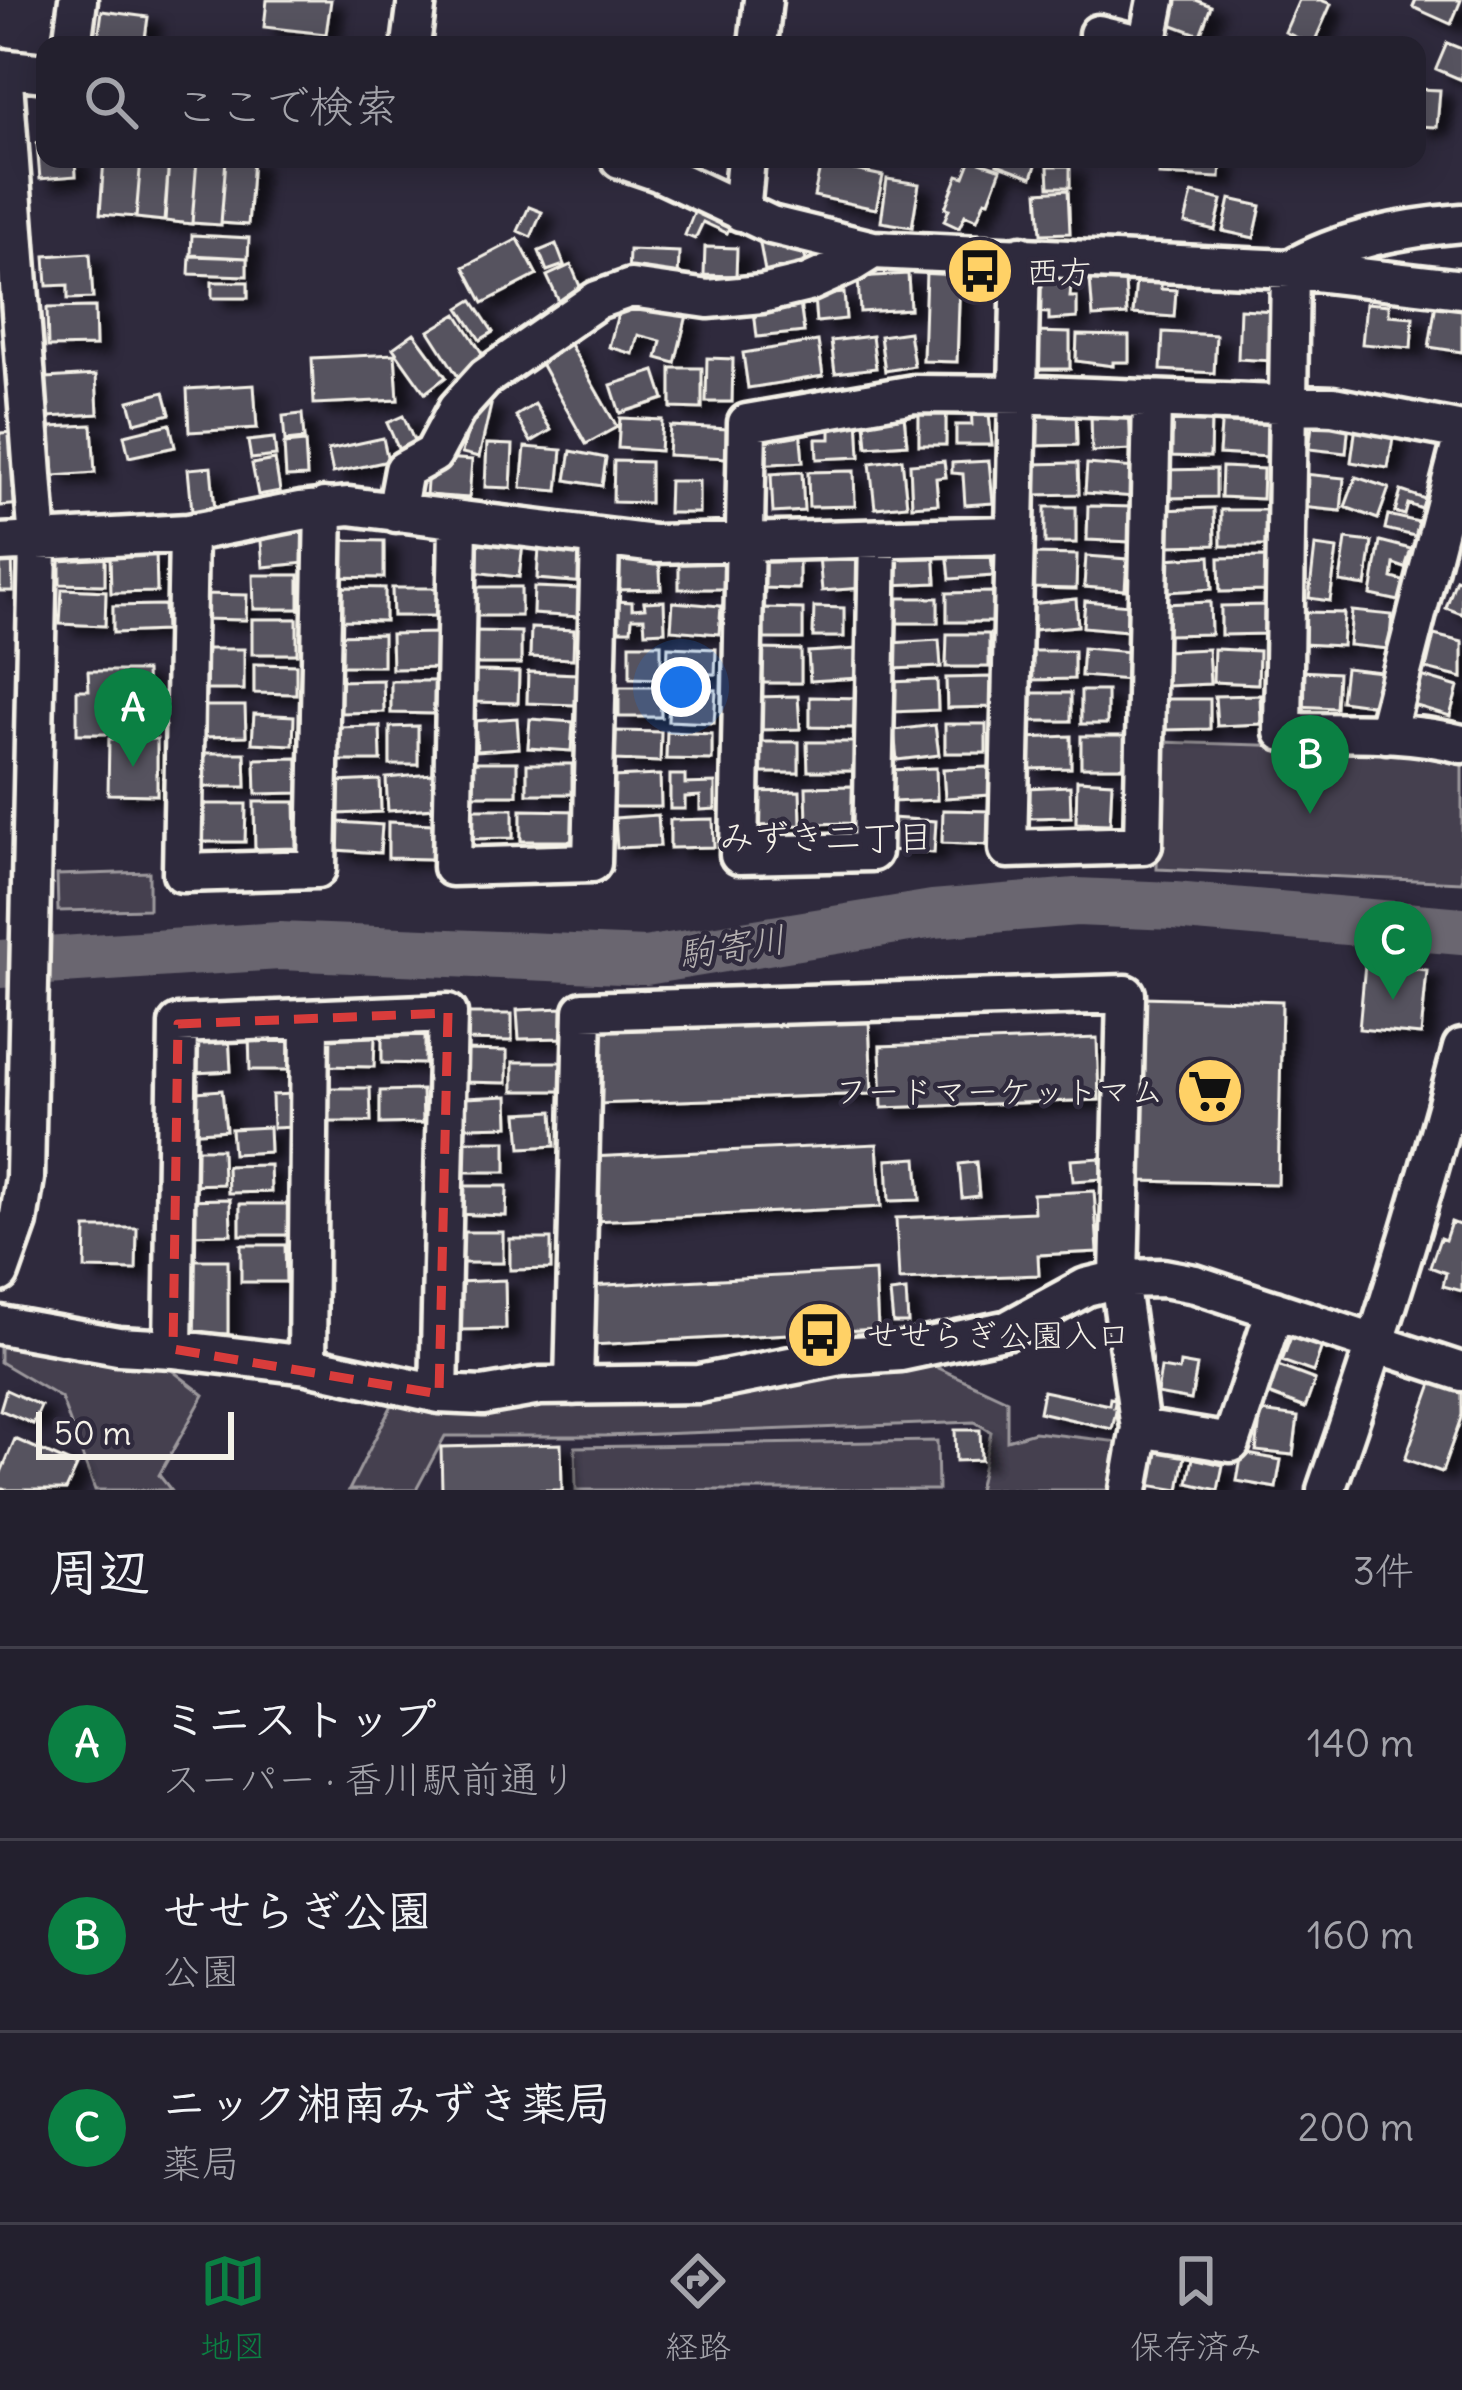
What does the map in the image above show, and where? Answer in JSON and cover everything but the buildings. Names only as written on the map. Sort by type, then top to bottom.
[{"type":"street","points":[[73,36],[78,0]]},
{"type":"street","points":[[412,36],[417,0]]},
{"type":"street","points":[[759,36],[763,0]]},
{"type":"street","points":[[1147,36],[1156,0]]},
{"type":"street","points":[[1098,34],[1107,36]]},
{"type":"street","points":[[0,1273],[18,1222],[25,1178],[38,543],[2,68],[36,72]]},
{"type":"street","points":[[646,168],[771,225],[873,250],[1290,269],[1462,290]]},
{"type":"street","points":[[741,212],[745,168]]},
{"type":"street","points":[[1290,269],[1321,251],[1411,227],[1462,223]]},
{"type":"street","points":[[396,513],[404,470],[433,454],[457,409],[486,377],[597,300],[632,288],[708,299],[762,294],[808,283],[873,250]]},
{"type":"street","points":[[1021,255],[1008,849],[1143,845],[1151,399]]},
{"type":"street","points":[[1290,269],[1283,732],[1386,734],[1462,745]]},
{"type":"street","points":[[878,539],[872,852],[739,855],[748,423],[914,394],[1017,394],[1333,406],[1462,435],[1386,734]]},
{"type":"street","points":[[0,543],[188,533],[350,506],[655,544],[1015,535]]},
{"type":"street","points":[[188,533],[182,873],[317,869],[324,507]]},
{"type":"street","points":[[458,522],[452,867],[592,863],[600,538]]},
{"type":"street","points":[[574,1386],[583,1011],[1126,994],[1119,1279],[1140,1428],[1129,1490]]},
{"type":"street","points":[[173,1349],[178,1024],[448,1013],[439,1394]]},
{"type":"street","points":[[307,1365],[310,1019]]},
{"type":"street","points":[[1325,1490],[1376,1345],[1462,1048]]},
{"type":"street","points":[[0,1325],[118,1346],[307,1365],[439,1394],[483,1396],[540,1385],[699,1384],[841,1356],[901,1352],[1010,1329],[1086,1287],[1119,1279],[1163,1278],[1196,1284],[1462,1372]]},
{"type":"street","points":[[1140,1428],[1232,1443],[1275,1310]]},
{"type":"highlighted area","points":[[448,1013],[439,1394],[173,1349],[178,1024]]},
{"type":"shaded area","points":[[1160,742],[1427,750],[1462,759],[1462,882],[1157,869]]},
{"type":"shaded area","points":[[149,872],[149,909],[58,911],[57,875]]},
{"type":"shaded area","points":[[0,1341],[169,1368],[204,1395],[159,1475],[171,1490],[95,1490],[61,1398],[0,1362]]},
{"type":"shaded area","points":[[917,1358],[1007,1400],[1007,1440],[1034,1432],[1128,1443],[1119,1490],[978,1490],[991,1432],[975,1422],[605,1436],[445,1436],[416,1490],[349,1490],[395,1399]]},
{"type":"shaded area","points":[[937,1441],[938,1490],[576,1490],[575,1447]]},
{"type":"waterway","name":"駒寄川","points":[[0,964],[279,946],[645,961],[933,914],[1076,902],[1462,931]]},
{"type":"place","name":"西方","points":[[980,271]]},
{"type":"place","name":"ミニストップ","points":[[133,767]]},
{"type":"place","name":"せせらぎ公園","points":[[1310,814]]},
{"type":"place","name":"ニック湘南みずき薬局","points":[[1393,1000]]},
{"type":"place","name":"フードマーケットマム","points":[[1210,1091]]},
{"type":"place","name":"せせらぎ公園入口","points":[[820,1335]]},
{"type":"district","name":"みずき二丁目","points":[[826,837]]}]
